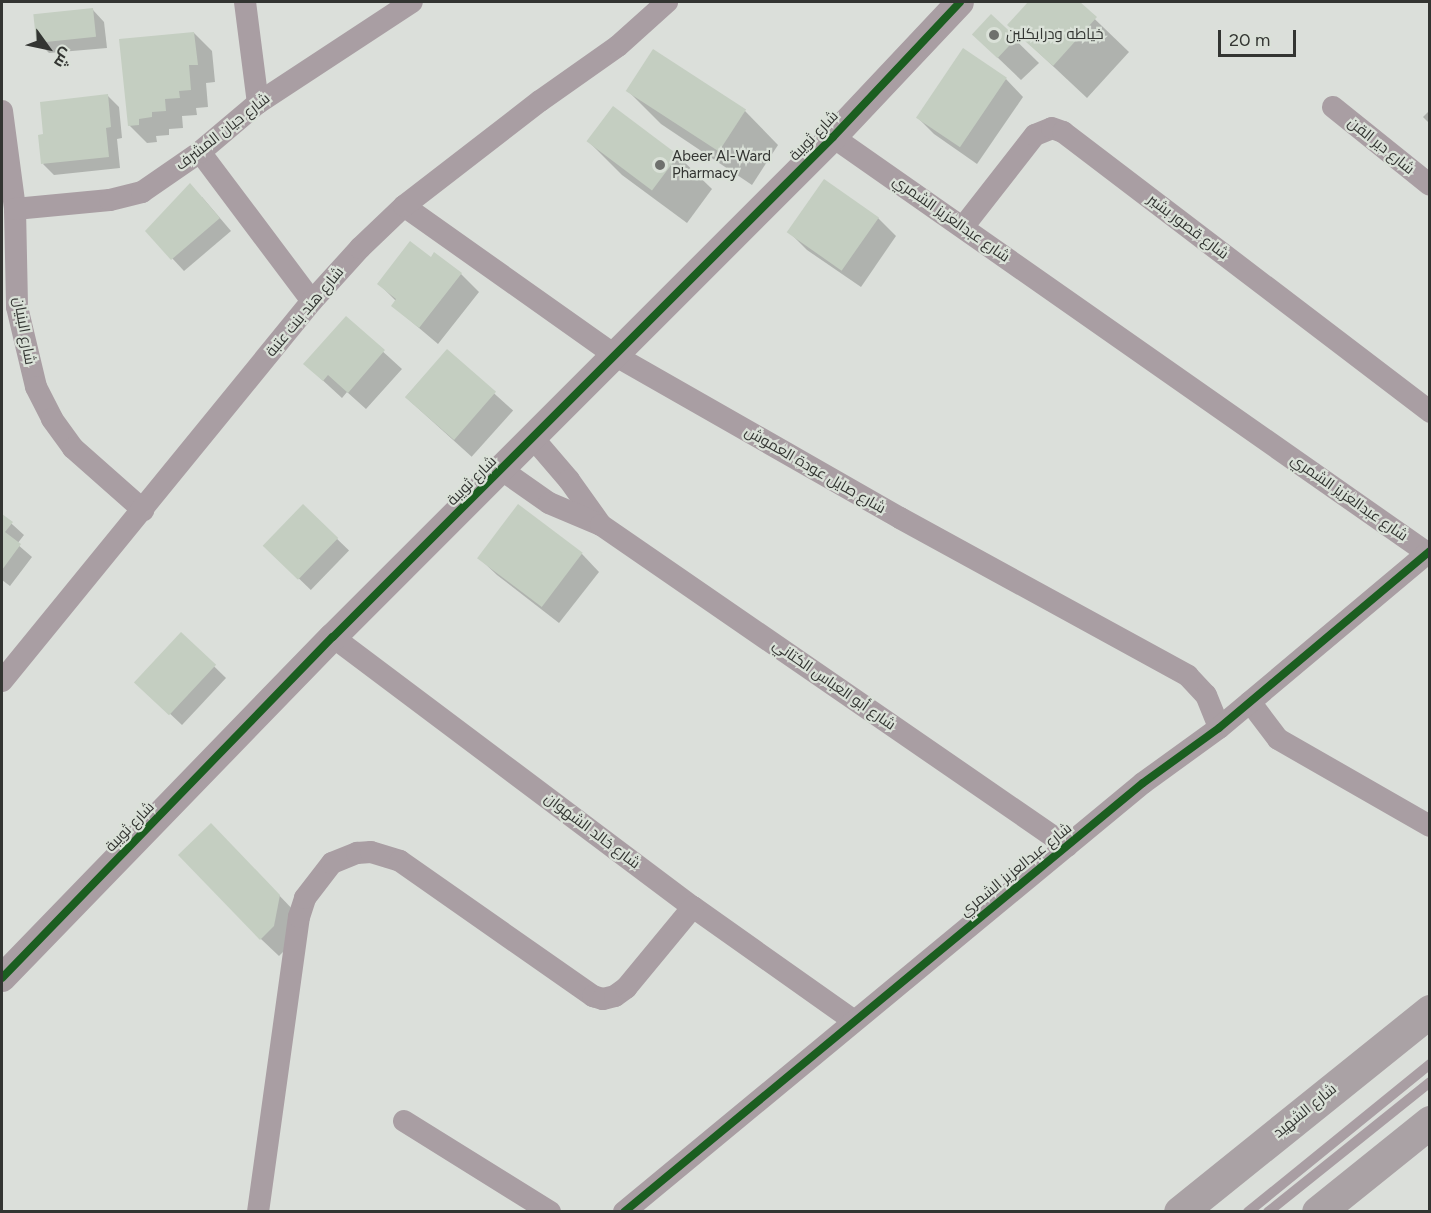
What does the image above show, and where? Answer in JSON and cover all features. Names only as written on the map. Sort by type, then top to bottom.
[{"type":"highway","name":"شارع الشهيد","points":[[1180,1212],[1430,1011]]},
{"type":"highway","points":[[1318,1212],[1430,1122]]},
{"type":"street","points":[[245,2],[258,103]]},
{"type":"street","name":"شارع حيان المشرف","points":[[15,210],[127,197],[157,184],[200,152],[258,103],[412,2]]},
{"type":"street","name":"شارع هند بنت عتبة","points":[[2,681],[312,301],[360,248],[404,206],[540,101],[618,46],[667,2]]},
{"type":"street","name":"شارع ثويبة","points":[[2,978],[333,637],[616,357],[653,316],[833,136],[960,2]]},
{"type":"street","name":"شارع دير القن","points":[[1333,107],[1430,185]]},
{"type":"street","name":"شارع البنيان","points":[[2,111],[15,210],[17,307],[36,387],[52,419],[73,448],[143,510]]},
{"type":"street","name":"شارع قصور بشير","points":[[963,227],[1035,135],[1052,128],[1063,132],[1430,412]]},
{"type":"street","name":"شارع عبدالعزيز الشمري","points":[[624,1212],[1143,783],[1219,728],[1428,552],[833,136]]},
{"type":"street","points":[[200,152],[312,301]]},
{"type":"street","name":"شارع صايل عودة العموش","points":[[404,206],[616,357],[1188,676],[1206,695],[1219,728]]},
{"type":"street","points":[[2,325],[17,307]]},
{"type":"street","name":"شارع أبو العباس الكتاني","points":[[533,438],[569,480],[602,525]]},
{"type":"street","name":"شارع أبو العباس الكتاني","points":[[502,470],[549,503],[602,525],[1067,846]]},
{"type":"street","name":"شارع خالد الشهوان","points":[[333,637],[693,907],[854,1021]]},
{"type":"street","points":[[1250,702],[1278,739],[1430,826]]},
{"type":"street","points":[[258,1212],[299,917],[305,897],[332,864],[357,853],[371,852],[400,861],[593,996],[603,999],[615,996],[626,988],[693,907]]},
{"type":"street","points":[[404,1121],[550,1212]]},
{"type":"lane","points":[[1248,1212],[1430,1064]]},
{"type":"lane","points":[[1268,1212],[1430,1082]]},
{"type":"building","points":[[1028,2],[1080,2],[1097,17],[1053,66],[1007,25]]},
{"type":"building","points":[[93,8],[96,37],[36,43],[33,14]]},
{"type":"building","name":"خياطه ودرايكلين","points":[[991,14],[1017,38],[998,58],[972,34]]},
{"type":"building","points":[[194,32],[198,65],[189,65],[191,90],[179,91],[180,98],[165,99],[166,111],[152,112],[152,117],[139,119],[139,125],[128,126],[119,39]]},
{"type":"building","points":[[963,48],[1007,78],[960,147],[916,118]]},
{"type":"building","points":[[653,49],[746,109],[719,151],[626,91]]},
{"type":"building","points":[[108,94],[111,127],[106,128],[109,157],[41,164],[38,135],[43,134],[40,102]]},
{"type":"building","points":[[613,106],[678,155],[652,190],[587,141]]},
{"type":"building","points":[[824,179],[879,217],[842,271],[787,232]]},
{"type":"building","points":[[190,183],[220,218],[171,260],[145,231]]},
{"type":"building","points":[[410,241],[431,257],[434,252],[462,273],[419,328],[391,306],[396,299],[377,284]]},
{"type":"building","points":[[346,316],[385,350],[348,393],[328,375],[323,381],[303,364]]},
{"type":"building","points":[[447,349],[496,392],[454,440],[405,397]]},
{"type":"building","points":[[303,504],[338,538],[298,580],[263,546]]},
{"type":"building","points":[[518,504],[583,553],[542,607],[477,558]]},
{"type":"building","points":[[2,514],[13,522],[5,532],[21,544],[2,570]]},
{"type":"building","points":[[181,632],[216,665],[169,715],[134,682]]},
{"type":"building","points":[[211,823],[280,895],[274,926],[260,940],[178,855]]},
{"type":"cycle path","points":[[2,978],[333,637],[833,137],[960,2]]},
{"type":"cycle path","points":[[624,1212],[1143,783],[1219,728],[1430,551]]},
{"type":"place","name":"خياطه ودرايكلين","points":[[994,35]]},
{"type":"place","name":"Abeer Al-Ward Pharmacy","points":[[660,165]]}]
